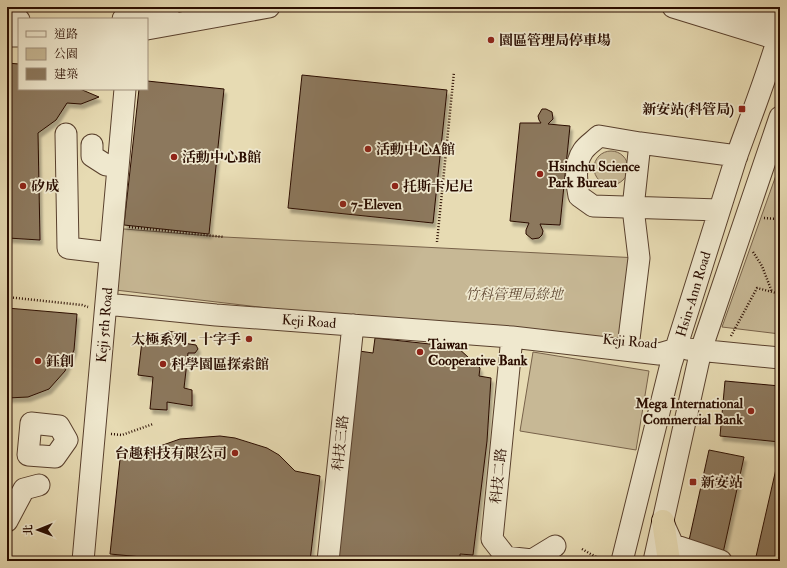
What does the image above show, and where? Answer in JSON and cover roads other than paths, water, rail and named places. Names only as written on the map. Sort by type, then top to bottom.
[{"type":"highway","points":[[663,521],[669,561]]},
{"type":"street","points":[[131,18],[215,7]]},
{"type":"street","points":[[148,29],[269,7]]},
{"type":"street","points":[[673,7],[779,33]]},
{"type":"street","points":[[730,7],[779,33]]},
{"type":"street","points":[[7,20],[18,20]]},
{"type":"street","name":"Hsin-Ann Road","points":[[622,561],[676,349],[737,156],[779,33]]},
{"type":"street","points":[[7,36],[18,36]]},
{"type":"street","name":"Keji 5th Road","points":[[83,561],[125,90]]},
{"type":"street","name":"Hsin-Ann Road","points":[[654,561],[701,350],[780,117]]},
{"type":"street","points":[[66,134],[68,248],[110,253]]},
{"type":"street","points":[[720,210],[594,206],[579,196],[576,182],[577,164],[583,151],[599,136],[737,156]]},
{"type":"street","points":[[629,338],[639,258],[633,208],[640,143]]},
{"type":"street","points":[[92,145],[92,156],[106,166],[118,165]]},
{"type":"street","name":"Keji Road","points":[[105,309],[216,315],[512,337],[659,354],[676,349]]},
{"type":"street","name":"科技三路","points":[[328,561],[353,325]]},
{"type":"street","name":"Keji Road","points":[[512,337],[629,338],[661,343],[676,349]]},
{"type":"street","name":"科技二路","points":[[512,337],[492,539],[506,557],[532,560],[555,546]]},
{"type":"street","points":[[676,349],[780,358]]},
{"type":"street","points":[[67,440],[93,444]]},
{"type":"street","points":[[7,521],[24,489],[39,485]]},
{"type":"street","points":[[663,521],[673,545],[722,561]]},
{"type":"place","name":"園區管理局停車場","points":[[491,40]]},
{"type":"place","name":"新安站(科管局)","points":[[742,109]]},
{"type":"place","name":"活動中心A館","points":[[368,149]]},
{"type":"place","name":"活動中心B館","points":[[174,157]]},
{"type":"place","name":"Hsinchu Science Park Bureau","points":[[540,174]]},
{"type":"place","name":"矽成","points":[[23,186]]},
{"type":"place","name":"托斯卡尼尼","points":[[395,186]]},
{"type":"place","name":"7-Eleven","points":[[343,204]]},
{"type":"place","name":"太極系列 - 十字手","points":[[249,339]]},
{"type":"place","name":"Taiwan Cooperative Bank","points":[[420,352]]},
{"type":"place","name":"鈺創","points":[[38,361]]},
{"type":"place","name":"科學園區探索館","points":[[163,364]]},
{"type":"place","name":"Mega International Commercial Bank","points":[[751,411]]},
{"type":"place","name":"台趣科技有限公司","points":[[235,453]]},
{"type":"place","name":"新安站","points":[[693,482]]},
{"type":"park label","name":"竹科管理局綠地","points":[[514,294]]}]
